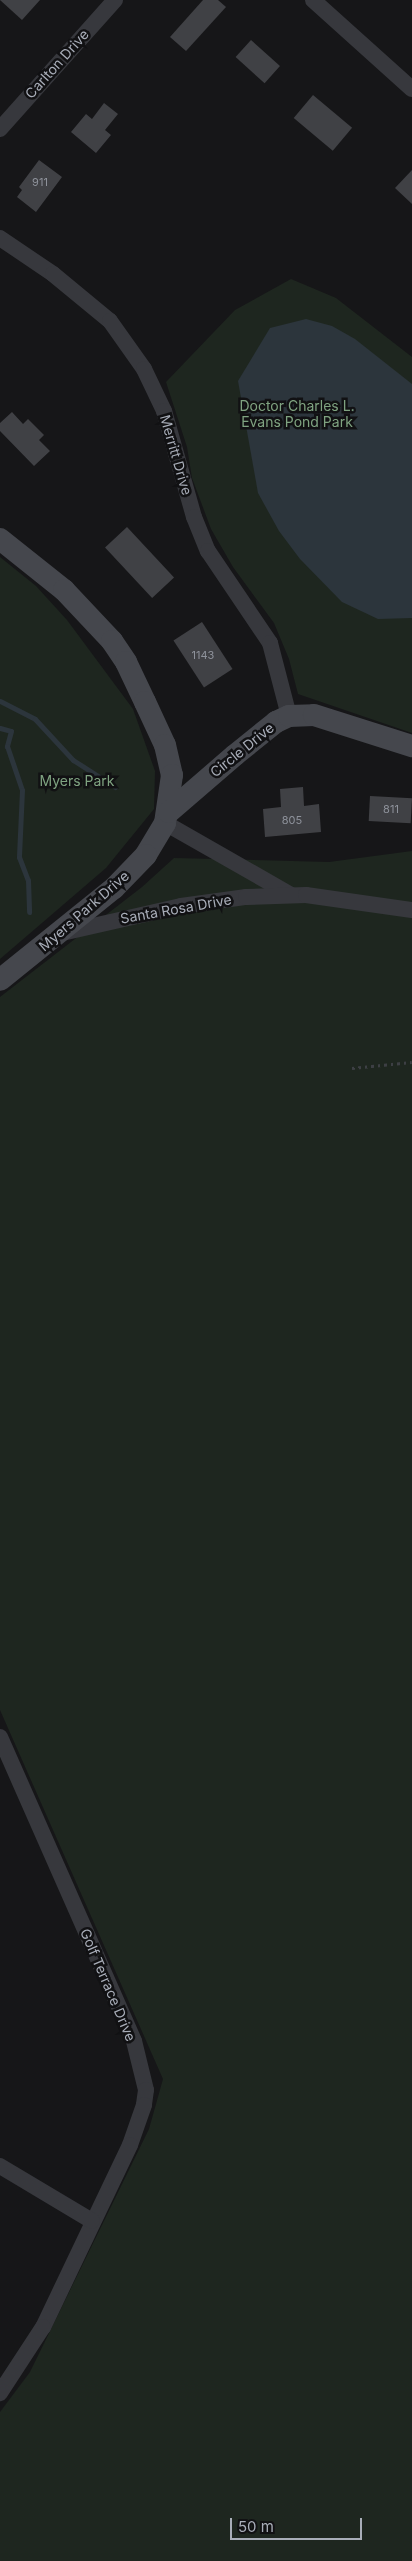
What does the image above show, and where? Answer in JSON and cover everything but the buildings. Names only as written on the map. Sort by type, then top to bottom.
[{"type":"street","name":"Carlton Drive","points":[[0,129],[115,0]]},
{"type":"street","points":[[313,0],[412,90]]},
{"type":"street","name":"Merritt Drive","points":[[0,238],[53,274],[110,321],[144,369],[164,411],[194,517],[213,559],[261,625],[270,643],[289,716]]},
{"type":"street","name":"Myers Park Drive","points":[[0,539],[64,590],[112,641],[126,662],[165,745],[172,775],[167,818],[146,855],[127,875],[62,933],[0,980]]},
{"type":"street","name":"Circle Drive","points":[[167,818],[242,750],[276,722],[289,716],[314,715],[412,746]]},
{"type":"street","name":"Santa Rosa Drive","points":[[167,818],[292,895]]},
{"type":"street","name":"Santa Rosa Drive","points":[[62,933],[180,906],[246,897],[292,895],[364,901],[412,910]]},
{"type":"street","name":"Golf Terrace Drive","points":[[0,1737],[134,2041],[146,2090],[137,2130],[43,2327],[0,2393]]},
{"type":"street","points":[[0,2166],[92,2221]]},
{"type":"path","points":[[352,1068],[412,1062]]},
{"type":"green space","name":"Doctor Charles L. Evans Pond Park","points":[[291,279],[336,298],[412,357],[412,733],[298,694],[289,659],[274,623],[233,567],[211,529],[192,478],[187,447],[166,382],[235,310]]},
{"type":"green space","name":"Myers Park","points":[[0,557],[36,586],[67,620],[133,709],[155,771],[154,809],[106,868],[0,959]]},
{"type":"green space","points":[[412,851],[412,2561],[0,2561],[0,2412],[30,2372],[149,2129],[163,2079],[0,1710],[0,997],[142,887],[174,858],[329,862]]},
{"type":"shaded area","points":[[306,319],[332,326],[355,339],[412,384],[412,618],[378,619],[342,602],[300,559],[279,531],[258,493],[238,381],[270,328]]},
{"type":"waterway","points":[[0,701],[35,719],[73,760],[115,787]]},
{"type":"waterway","points":[[0,728],[11,731],[7,746],[22,790],[19,857],[28,880],[29,912]]}]
